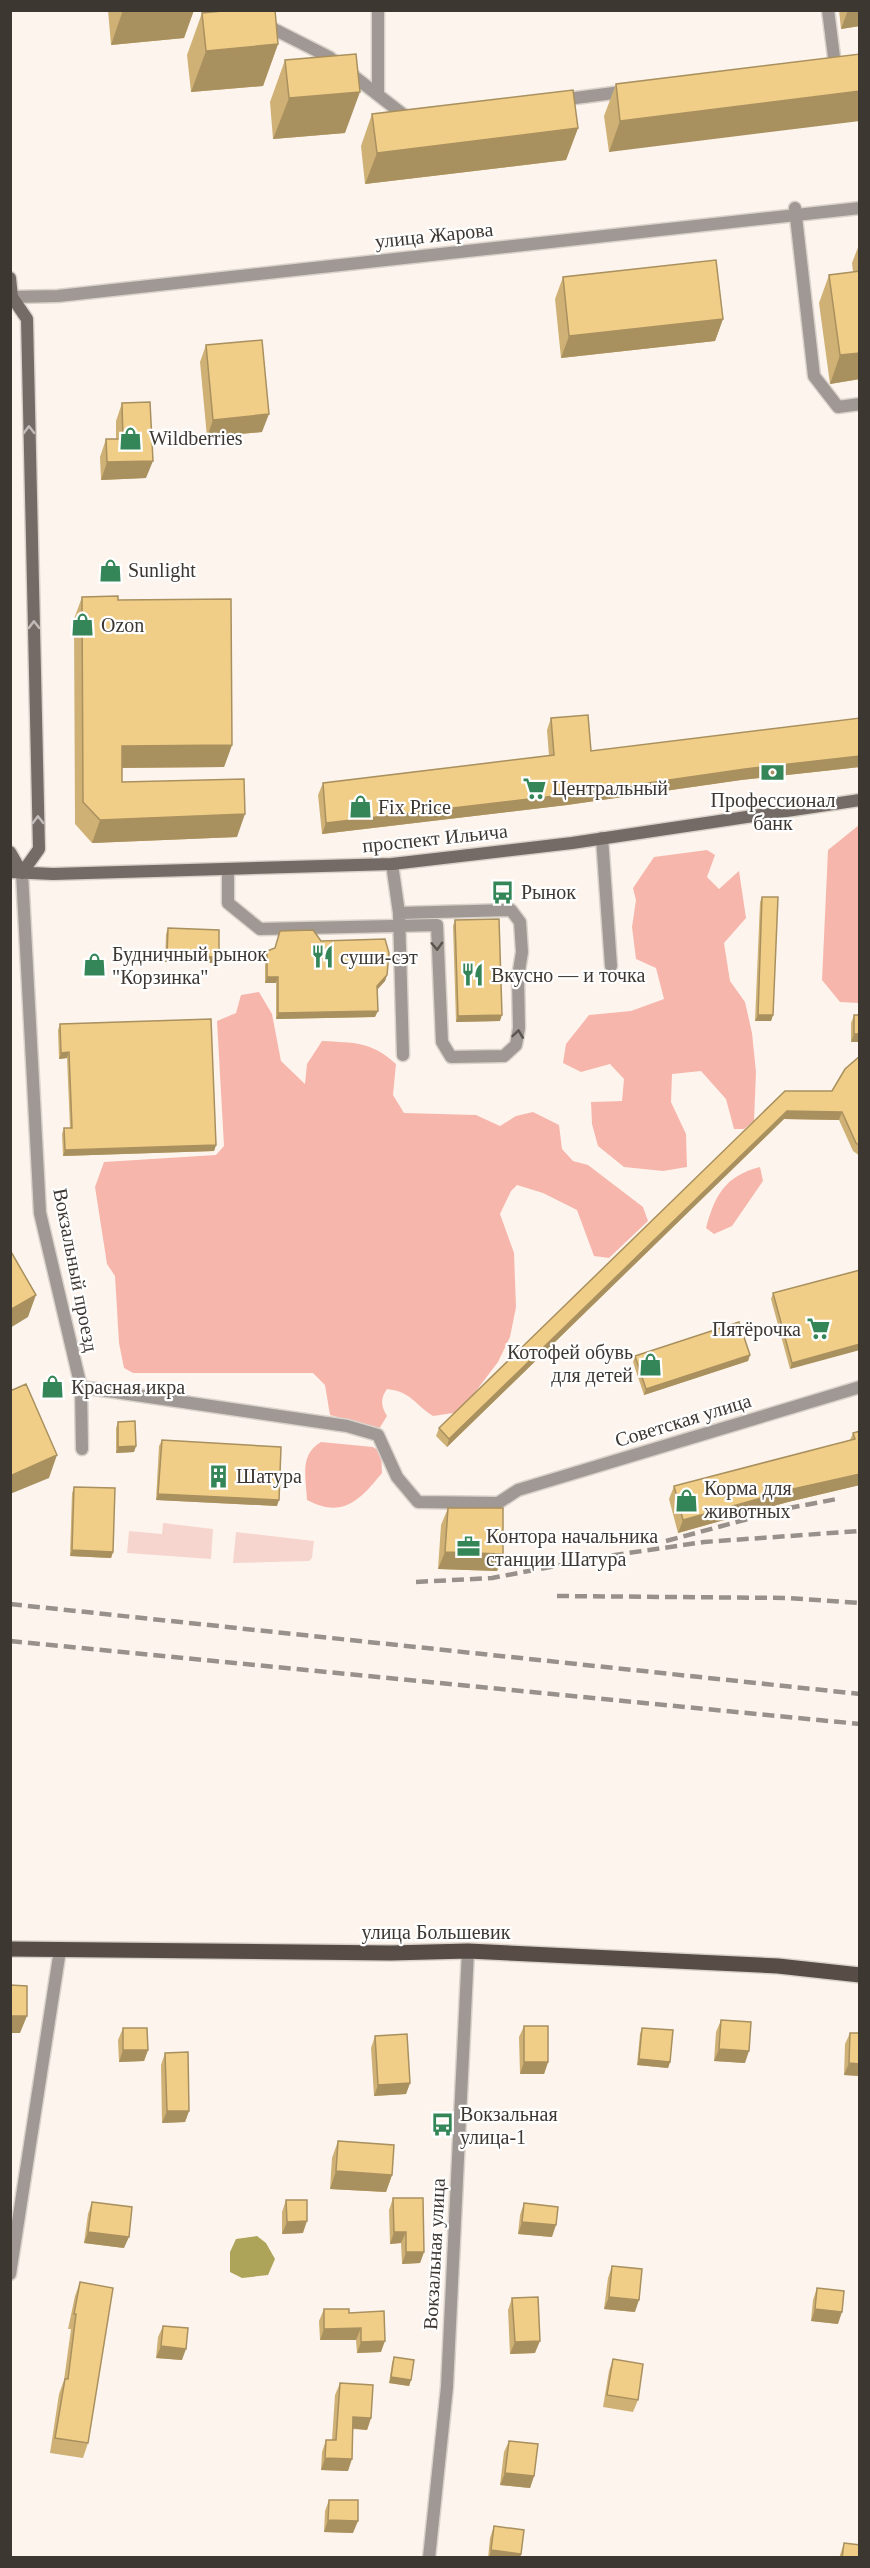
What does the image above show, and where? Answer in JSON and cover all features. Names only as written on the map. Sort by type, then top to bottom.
[{"type":"main road","name":"улица Большевик","points":[[10,1949],[391,1953],[468,1951],[777,1966],[860,1975]]},
{"type":"street","points":[[236,10],[329,57],[378,93],[407,119],[419,118]]},
{"type":"street","points":[[378,10],[378,93]]},
{"type":"street","points":[[828,10],[829,66],[851,63]]},
{"type":"street","points":[[550,101],[645,89]]},
{"type":"street","name":"улица Жарова","points":[[11,297],[58,296],[795,212],[860,208]]},
{"type":"street","points":[[795,212],[814,376],[838,407],[860,404]]},
{"type":"street","points":[[10,278],[11,297],[27,319],[39,849],[16,873]]},
{"type":"street","name":"проспект Ильича","points":[[16,873],[228,870],[392,864],[602,838],[860,800]]},
{"type":"street","points":[[602,838],[611,966]]},
{"type":"street","points":[[10,852],[16,873]]},
{"type":"street","points":[[392,864],[399,919],[403,1055]]},
{"type":"street","points":[[228,870],[228,903],[260,929],[511,910],[520,922],[522,952],[518,977],[519,1028],[516,1045],[504,1056],[451,1057],[442,1042],[437,925],[399,919]]},
{"type":"street","name":"Вокзальный проезд","points":[[16,873],[40,1213],[81,1387],[82,1449]]},
{"type":"street","name":"Советская улица","points":[[81,1387],[260,1411],[347,1426],[378,1435],[397,1477],[418,1502],[498,1503],[518,1490],[860,1388]]},
{"type":"street","points":[[10,2274],[60,1950]]},
{"type":"street","name":"Вокзальная улица","points":[[429,2558],[447,2387],[468,1951]]},
{"type":"shaded area","points":[[859,825],[859,1003],[840,1002],[822,980],[828,850]]},
{"type":"shaded area","points":[[707,850],[715,855],[707,877],[719,889],[739,871],[746,918],[724,943],[730,981],[745,1002],[752,1033],[756,1072],[754,1121],[744,1129],[734,1129],[726,1099],[701,1071],[672,1074],[671,1102],[686,1134],[687,1167],[663,1171],[624,1167],[598,1146],[592,1124],[591,1102],[622,1101],[624,1079],[610,1064],[581,1072],[563,1063],[566,1044],[589,1015],[631,1011],[664,999],[656,968],[636,959],[632,927],[636,900],[633,888],[654,857]]},
{"type":"shaded area","points":[[259,992],[272,1014],[281,1061],[305,1084],[307,1064],[322,1041],[353,1043],[370,1047],[396,1064],[393,1095],[404,1113],[476,1115],[500,1126],[516,1116],[533,1112],[559,1125],[562,1149],[573,1161],[588,1165],[643,1207],[648,1221],[609,1258],[594,1256],[577,1210],[543,1193],[517,1185],[511,1191],[500,1214],[514,1253],[516,1307],[510,1337],[498,1362],[460,1412],[433,1416],[408,1396],[387,1389],[382,1402],[387,1416],[379,1429],[330,1415],[325,1385],[313,1373],[133,1373],[124,1368],[119,1343],[115,1276],[107,1264],[95,1187],[104,1162],[216,1155],[224,1146],[217,1021],[236,1013],[241,995]]},
{"type":"shaded area","points":[[760,1167],[763,1181],[732,1226],[714,1234],[706,1228],[713,1206],[723,1188],[738,1176]]},
{"type":"shaded area","points":[[321,1442],[373,1447],[381,1452],[382,1473],[350,1504],[331,1508],[307,1500],[305,1467],[309,1453]]},
{"type":"shaded area","points":[[163,1523],[213,1529],[211,1559],[127,1553],[129,1531],[162,1534]]},
{"type":"shaded area","points":[[236,1532],[314,1541],[312,1558],[309,1561],[233,1563]]},
{"type":"shaded area","points":[[257,2236],[266,2243],[275,2259],[268,2275],[242,2278],[230,2272],[230,2252],[236,2239]]},
{"type":"building","points":[[275,10],[278,44],[206,51],[202,13]]},
{"type":"building","points":[[356,54],[360,92],[289,98],[285,60]]},
{"type":"building","points":[[860,54],[860,91],[620,121],[616,84]]},
{"type":"building","points":[[573,90],[578,128],[377,153],[372,114]]},
{"type":"building","points":[[716,260],[723,319],[569,336],[563,277]]},
{"type":"building","points":[[860,271],[860,353],[840,355],[829,275]]},
{"type":"building","points":[[262,340],[269,414],[213,420],[206,345]]},
{"type":"building","points":[[150,402],[153,461],[107,462],[106,439],[123,439],[122,403]]},
{"type":"building","points":[[118,596],[118,600],[231,599],[232,745],[122,746],[122,782],[244,779],[245,814],[100,820],[83,802],[82,597]]},
{"type":"building","name":"Центральный","points":[[588,715],[591,751],[860,718],[860,756],[745,769],[572,794],[326,823],[323,783],[554,755],[551,718]]},
{"type":"building","points":[[762,897],[778,897],[773,1015],[758,1015]]},
{"type":"building","points":[[499,919],[502,1015],[458,1016],[455,920]]},
{"type":"building","points":[[168,928],[219,930],[219,957],[167,956]]},
{"type":"building","points":[[313,930],[321,941],[385,939],[389,953],[387,975],[377,986],[378,1011],[278,1013],[278,977],[267,977],[267,951],[275,948],[280,931]]},
{"type":"building","points":[[854,1015],[860,1015],[860,1034],[854,1034]]},
{"type":"building","points":[[211,1019],[216,1145],[65,1150],[64,1128],[72,1128],[69,1052],[61,1053],[60,1024]]},
{"type":"building","points":[[860,1056],[860,1146],[856,1143],[842,1112],[787,1111],[449,1439],[439,1428],[785,1091],[832,1091],[845,1069]]},
{"type":"building","points":[[10,1250],[36,1295],[10,1310]]},
{"type":"building","name":"Пятёрочка","points":[[860,1270],[860,1344],[792,1363],[773,1293]]},
{"type":"building","points":[[739,1322],[750,1355],[646,1389],[635,1356]]},
{"type":"building","points":[[26,1384],[57,1455],[10,1476],[10,1391]]},
{"type":"building","points":[[135,1421],[136,1446],[118,1447],[118,1422]]},
{"type":"building","points":[[860,1431],[860,1474],[793,1489],[683,1520],[674,1486],[855,1439],[853,1433]]},
{"type":"building","name":"Шатура","points":[[162,1440],[281,1447],[279,1500],[158,1494]]},
{"type":"building","points":[[74,1487],[115,1488],[113,1552],[72,1550]]},
{"type":"building","points":[[448,1508],[503,1508],[503,1554],[445,1552]]},
{"type":"building","points":[[10,1985],[27,1986],[27,2016],[10,2016]]},
{"type":"building","points":[[721,2020],[751,2022],[749,2051],[719,2049]]},
{"type":"building","points":[[524,2026],[548,2026],[548,2062],[524,2062]]},
{"type":"building","points":[[123,2028],[147,2028],[148,2050],[123,2050]]},
{"type":"building","points":[[642,2028],[673,2030],[670,2062],[639,2059]]},
{"type":"building","points":[[850,2033],[860,2033],[860,2064],[849,2063]]},
{"type":"building","points":[[407,2034],[410,2083],[378,2085],[375,2036]]},
{"type":"building","points":[[188,2052],[189,2111],[167,2111],[165,2053]]},
{"type":"building","points":[[338,2141],[394,2145],[392,2175],[336,2171]]},
{"type":"building","points":[[393,2198],[423,2198],[424,2252],[406,2252],[406,2232],[394,2232]]},
{"type":"building","points":[[286,2200],[307,2200],[307,2221],[287,2222]]},
{"type":"building","points":[[92,2202],[132,2207],[129,2237],[88,2232]]},
{"type":"building","points":[[524,2203],[558,2207],[556,2225],[522,2222]]},
{"type":"building","points":[[612,2266],[642,2269],[639,2300],[609,2297]]},
{"type":"building","points":[[80,2282],[113,2288],[88,2443],[55,2438],[65,2379],[68,2379],[76,2314],[74,2314]]},
{"type":"building","points":[[817,2288],[844,2291],[842,2312],[815,2309]]},
{"type":"building","points":[[538,2297],[540,2341],[515,2342],[512,2298]]},
{"type":"building","points":[[324,2309],[349,2309],[349,2313],[384,2311],[385,2341],[361,2342],[361,2328],[324,2329]]},
{"type":"building","points":[[163,2326],[188,2328],[186,2349],[161,2346]]},
{"type":"building","points":[[394,2357],[414,2360],[411,2380],[391,2377]]},
{"type":"building","points":[[613,2359],[643,2364],[638,2400],[607,2395]]},
{"type":"building","points":[[340,2383],[373,2385],[371,2418],[353,2417],[352,2459],[325,2458],[326,2440],[336,2440]]},
{"type":"building","points":[[509,2441],[538,2444],[534,2476],[505,2473]]},
{"type":"building","points":[[329,2500],[358,2500],[358,2521],[328,2520]]},
{"type":"building","points":[[494,2526],[524,2530],[521,2554],[491,2550]]},
{"type":"building","points":[[844,2543],[860,2545],[860,2558],[842,2558]]},
{"type":"railway","points":[[666,1541],[789,1508],[837,1499]]},
{"type":"railway","points":[[416,1582],[492,1578],[608,1556],[704,1542],[860,1531]]},
{"type":"railway","points":[[557,1596],[788,1598],[860,1603]]},
{"type":"railway","points":[[10,1604],[860,1694]]},
{"type":"railway","points":[[10,1641],[860,1724]]},
{"type":"place","name":"Wildberries","points":[[131,438]]},
{"type":"place","name":"Sunlight","points":[[110,570]]},
{"type":"place","name":"Ozon","points":[[83,625]]},
{"type":"place","name":"Профессионал банк","points":[[773,772]]},
{"type":"place","name":"Центральный","points":[[534,788]]},
{"type":"place","name":"Fix Price","points":[[360,807]]},
{"type":"place","name":"Рынок","points":[[503,892]]},
{"type":"place","name":"суши-сэт","points":[[322,957]]},
{"type":"place","name":"Будничный рынок \"Корзинка\"","points":[[94,965]]},
{"type":"place","name":"Вкусно — и точка","points":[[473,975]]},
{"type":"place","name":"Пятёрочка","points":[[819,1329]]},
{"type":"place","name":"Котофей обувь для детей","points":[[651,1364]]},
{"type":"place","name":"Красная икра","points":[[53,1387]]},
{"type":"place","name":"Шатура","points":[[218,1476]]},
{"type":"place","name":"Корма для животных","points":[[686,1500]]},
{"type":"place","name":"Контора начальника станции Шатура","points":[[468,1547]]},
{"type":"place","name":"Вокзальная улица-1","points":[[442,2125]]}]
